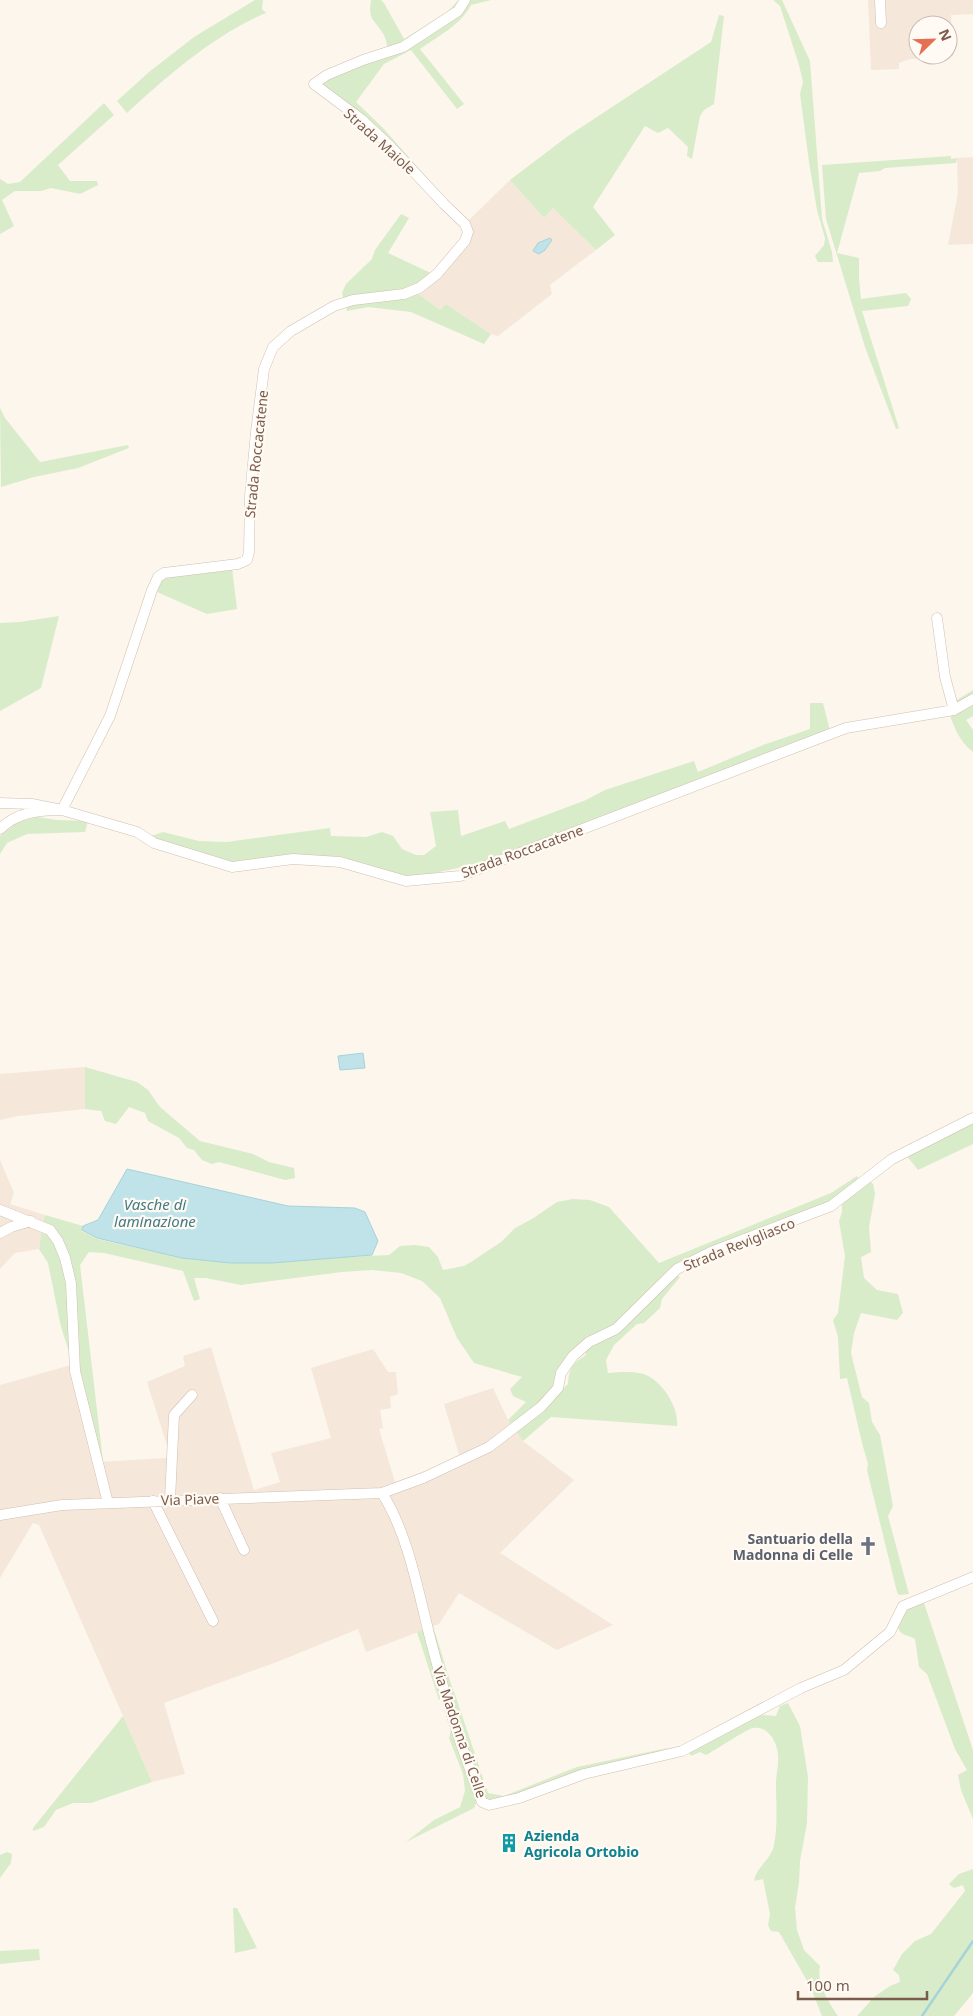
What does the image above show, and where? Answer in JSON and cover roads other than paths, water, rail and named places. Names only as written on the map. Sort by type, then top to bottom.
[{"type":"street","name":"Strada Maiole","points":[[361,300],[404,294],[419,288],[437,274],[465,241],[468,232],[465,224],[389,145],[361,119],[314,84],[363,60],[403,47],[458,11],[465,0]]},
{"type":"street","points":[[880,0],[881,24]]},
{"type":"street","name":"Strada Roccacatene","points":[[62,810],[110,716],[158,577],[164,573],[238,564],[247,560],[256,432],[264,369],[270,352],[278,341],[291,331],[320,314],[344,302],[361,300]]},
{"type":"street","points":[[937,618],[945,677],[954,710]]},
{"type":"street","name":"Strada Roccacatene","points":[[0,803],[32,804],[62,810],[137,832],[154,843],[232,867],[302,860],[340,862],[406,881],[460,876],[846,728],[954,710],[973,699]]},
{"type":"street","points":[[0,829],[22,814],[44,810],[62,810]]},
{"type":"street","name":"Strada Revigliasco","points":[[382,1493],[423,1478],[471,1456],[489,1446],[534,1412],[558,1388],[561,1373],[573,1356],[589,1342],[616,1329],[677,1269],[711,1252],[831,1206],[892,1159],[973,1118]]},
{"type":"street","points":[[0,1210],[50,1230],[58,1241],[65,1258],[71,1283],[75,1371],[108,1503]]},
{"type":"street","points":[[0,1233],[11,1227],[31,1221]]},
{"type":"street","points":[[170,1500],[174,1415],[192,1394]]},
{"type":"street","name":"Via Piave","points":[[0,1515],[43,1507],[108,1503],[220,1498],[322,1497],[382,1493]]},
{"type":"street","name":"Via Madonna di Celle","points":[[382,1493],[393,1511],[406,1545],[446,1699],[482,1802],[489,1805],[519,1798],[584,1774],[682,1751],[801,1688],[844,1670],[890,1632],[903,1606],[973,1577]]},
{"type":"street","points":[[220,1498],[244,1550]]},
{"type":"street","points":[[153,1501],[213,1621]]},
{"type":"water","points":[[550,238],[552,240],[545,250],[539,254],[533,251],[538,243]]},
{"type":"water","points":[[363,1053],[365,1068],[340,1070],[338,1056]]},
{"type":"water","name":"Vasche di laminazione","points":[[127,1169],[288,1206],[355,1208],[365,1212],[378,1241],[372,1255],[272,1263],[231,1263],[182,1258],[97,1238],[82,1230],[83,1226],[98,1220]]},
{"type":"waterway","points":[[922,2016],[973,1941]]},
{"type":"place","name":"Santuario della Madonna di Celle","points":[[868,1546]]},
{"type":"place","name":"Azienda Agricola Ortobio","points":[[509,1843]]}]
